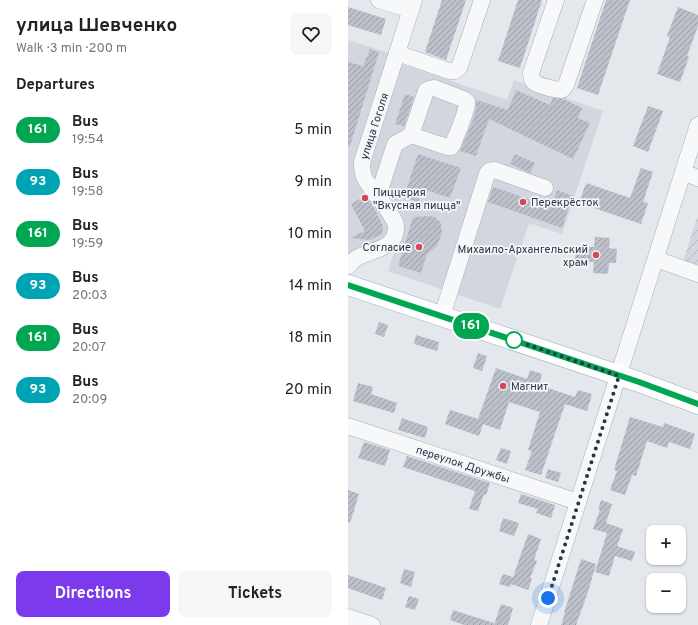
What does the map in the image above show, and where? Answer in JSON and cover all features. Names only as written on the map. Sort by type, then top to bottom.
[{"type":"main road","points":[[348,285],[698,404]]},
{"type":"street","points":[[379,0],[413,5]]},
{"type":"street","points":[[397,53],[449,71],[455,71],[458,68],[482,0]]},
{"type":"street","points":[[556,0],[531,73],[531,78],[534,83],[557,90],[562,90],[566,86],[595,0]]},
{"type":"street","name":"улица Гоголя","points":[[348,266],[358,256],[379,249],[388,244],[394,237],[396,224],[388,209],[364,178],[362,162],[413,5]]},
{"type":"street","points":[[539,625],[698,125]]},
{"type":"street","points":[[378,196],[395,144],[411,135]]},
{"type":"street","points":[[442,316],[489,171],[495,170],[545,188]]},
{"type":"street","points":[[683,172],[698,178]]},
{"type":"street","points":[[656,259],[698,274]]},
{"type":"street","name":"переулок Дружбы","points":[[348,426],[578,502]]},
{"type":"street","points":[[348,617],[372,625]]},
{"type":"shaded area","points":[[348,40],[389,53],[355,165],[388,225],[388,232],[384,240],[348,255]]},
{"type":"shaded area","points":[[401,64],[507,100],[514,80],[603,111],[562,234],[529,223],[500,309],[388,271],[404,222],[384,189],[366,170]]},
{"type":"shaded area","points":[[698,215],[698,280],[679,274]]},
{"type":"building","points":[[442,0],[466,0],[446,60],[425,52]]},
{"type":"building","points":[[518,0],[542,0],[520,68],[498,61]]},
{"type":"building","points":[[606,0],[630,0],[598,95],[577,88]]},
{"type":"building","points":[[348,7],[386,19],[381,35],[348,25]]},
{"type":"building","points":[[678,7],[698,15],[698,26],[687,56],[689,57],[680,82],[657,74],[670,37],[667,36]]},
{"type":"building","points":[[370,49],[379,52],[350,146],[348,146],[348,62],[363,66]]},
{"type":"building","points":[[516,90],[550,105],[553,98],[563,99],[582,108],[578,118],[590,123],[573,159],[489,119],[476,156],[460,151],[473,120],[476,109],[476,100],[508,110]]},
{"type":"building","points":[[405,94],[414,97],[404,126],[395,124]]},
{"type":"building","points":[[648,106],[663,111],[648,152],[633,146]]},
{"type":"building","points":[[418,154],[461,168],[450,198],[423,189],[418,202],[404,197]]},
{"type":"building","points":[[515,154],[535,163],[530,173],[510,164]]},
{"type":"building","points":[[641,168],[653,172],[643,202],[648,203],[641,224],[579,203],[586,183],[630,198]]},
{"type":"building","points":[[493,187],[552,207],[557,190],[573,196],[562,228],[488,202]]},
{"type":"building","points":[[365,196],[373,206],[383,226],[382,234],[370,240],[350,238],[365,231],[351,204]]},
{"type":"building","points":[[413,217],[435,217],[441,223],[442,233],[437,246],[427,254],[421,273],[398,266]]},
{"type":"building","name":"Михаило-Архангельский храм","points":[[595,237],[610,238],[609,248],[617,249],[616,263],[609,263],[608,274],[593,273],[594,262],[575,261],[576,246],[594,247]]},
{"type":"building","points":[[379,322],[388,325],[384,337],[375,334]]},
{"type":"building","points":[[416,335],[439,342],[437,351],[414,344]]},
{"type":"building","points":[[478,353],[487,356],[482,371],[473,368]]},
{"type":"building","points":[[496,368],[527,379],[530,370],[542,374],[539,385],[575,397],[578,390],[592,394],[587,411],[565,404],[541,475],[525,470],[532,451],[528,450],[540,412],[509,402],[500,430],[483,424],[479,436],[445,424],[450,410],[478,419]]},
{"type":"building","points":[[358,383],[373,387],[371,394],[397,403],[394,413],[353,401]]},
{"type":"building","points":[[630,417],[663,427],[664,423],[695,434],[690,449],[669,442],[667,448],[647,441],[636,476],[632,475],[625,495],[610,490],[617,471],[614,470]]},
{"type":"building","points":[[402,418],[428,427],[425,438],[398,430]]},
{"type":"building","points":[[364,442],[390,450],[385,466],[358,458]]},
{"type":"building","points":[[501,448],[511,451],[507,464],[496,460]]},
{"type":"building","points":[[407,456],[490,483],[478,511],[469,509],[475,491],[403,467]]},
{"type":"building","points":[[548,469],[561,473],[558,482],[545,478]]},
{"type":"building","points":[[348,490],[359,494],[350,523],[348,522]]},
{"type":"building","points":[[521,494],[555,505],[551,518],[536,513],[538,509],[518,503]]},
{"type":"building","points":[[601,500],[612,504],[606,523],[623,529],[617,546],[635,552],[632,561],[615,556],[609,576],[595,572],[607,533],[593,529],[600,510],[598,510]]},
{"type":"building","points":[[503,518],[519,523],[514,536],[499,531]]},
{"type":"building","points":[[528,534],[541,539],[534,560],[537,561],[530,578],[532,579],[528,590],[511,584],[510,587],[499,584],[503,574],[513,577]]},
{"type":"building","points":[[581,559],[596,564],[588,592],[576,625],[561,625],[564,613]]},
{"type":"building","points":[[404,569],[415,572],[411,587],[400,583]]},
{"type":"building","points":[[348,575],[386,588],[382,600],[348,588]]},
{"type":"building","points":[[409,596],[419,599],[415,610],[405,607]]},
{"type":"building","points":[[501,604],[513,608],[508,625],[494,625]]},
{"type":"building","points":[[453,610],[494,623],[494,625],[464,625],[450,620]]},
{"type":"bus line","name":"161","points":[[348,285],[639,382],[698,404]]},
{"type":"place","name":"Пиццерия \"Вкусная пицца\"","points":[[365,198]]},
{"type":"place","name":"Перекрёсток","points":[[523,202]]},
{"type":"place","name":"Согласие","points":[[419,247]]},
{"type":"place","name":"Михаило-Архангельский храм","points":[[596,255]]},
{"type":"place","name":"Магнит","points":[[503,386]]},
{"type":"route","points":[[514,340],[619,376],[548,598]]}]
